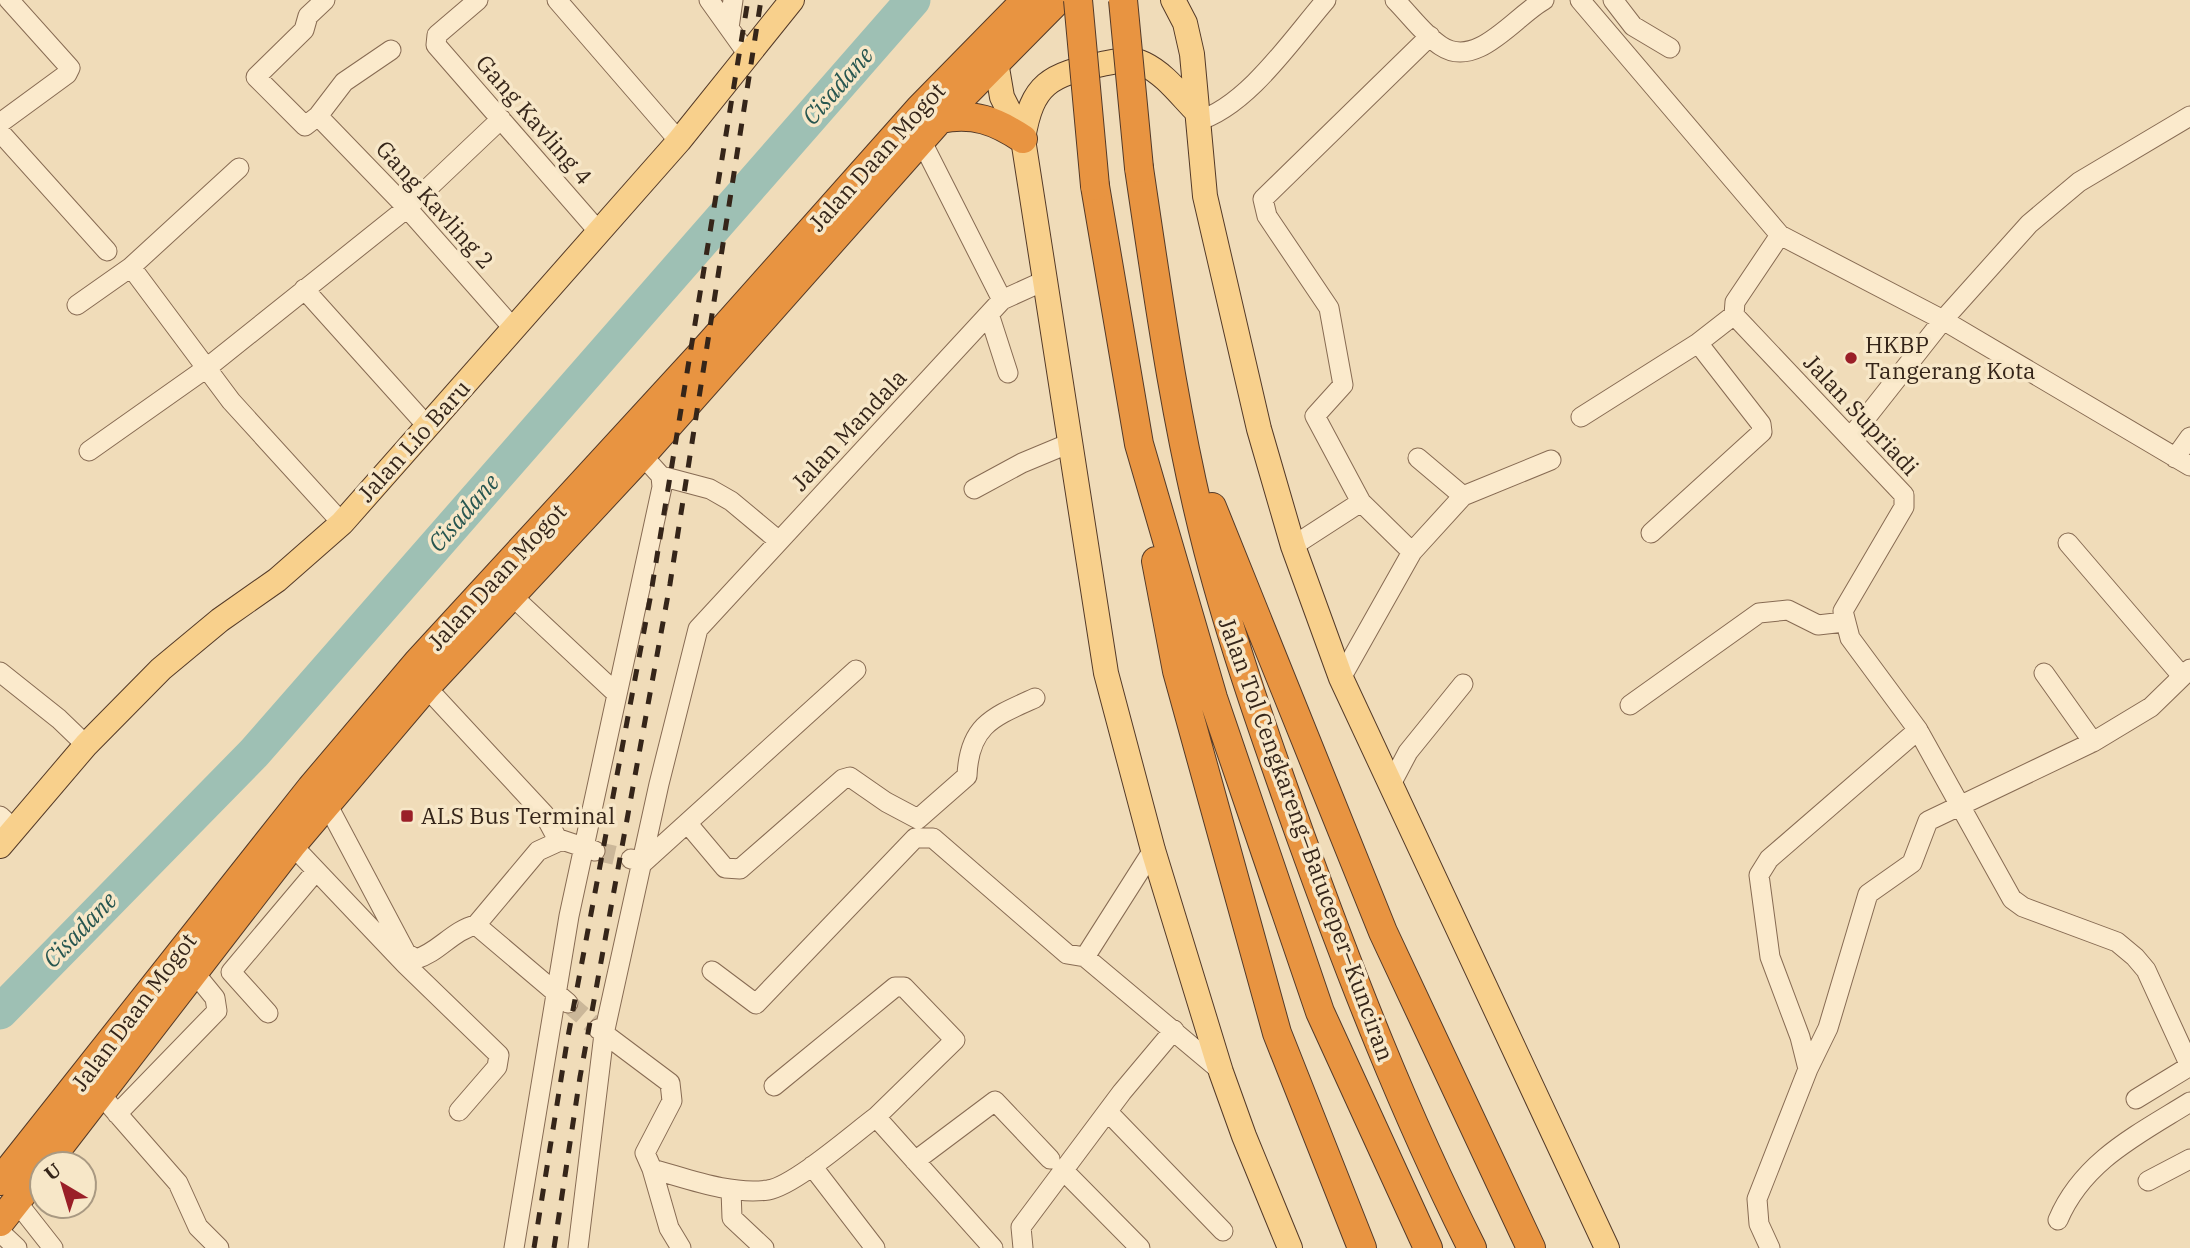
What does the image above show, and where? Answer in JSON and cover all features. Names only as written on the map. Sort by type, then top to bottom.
[{"type":"highway","name":"Jalan Daan Mogot","points":[[5,1202],[311,788],[417,663],[702,353],[920,108],[1026,0]]},
{"type":"highway","name":"Jalan Daan Mogot","points":[[61,1150],[109,1104],[193,971],[292,845],[426,687],[642,455],[940,119],[1058,0]]},
{"type":"highway","name":"Jalan Tol Cengkareng–Batuceper–Kunciran","points":[[1078,0],[1095,186],[1139,444],[1213,698],[1320,1012],[1428,1248]]},
{"type":"highway","name":"Jalan Tol Cengkareng–Batuceper–Kunciran","points":[[1123,0],[1139,169],[1184,437],[1207,548],[1249,690],[1375,1039],[1435,1174],[1472,1248]]},
{"type":"highway","points":[[940,119],[961,115],[981,118],[999,123],[1023,139]]},
{"type":"highway","points":[[1184,437],[1383,932],[1531,1248]]},
{"type":"highway","points":[[1139,444],[1148,517],[1177,671],[1277,1033],[1362,1248]]},
{"type":"highway","points":[[5,1202],[28,1181]]},
{"type":"main road","name":"Jalan Lio Baru","points":[[4,830],[161,669],[220,620],[277,580],[342,523],[679,141],[792,0]]},
{"type":"main road","points":[[1173,0],[1185,23],[1192,54],[1202,117],[1205,196],[1259,429],[1293,545],[1341,678],[1607,1248]]},
{"type":"main road","points":[[1202,117],[1157,72],[1135,60],[1122,60],[1065,72],[1050,81],[1036,96],[1026,117],[1023,139],[1106,673],[1153,850],[1221,1072],[1290,1248]]},
{"type":"main road","points":[[996,62],[1002,97],[1023,139]]},
{"type":"street","points":[[0,123],[67,74],[70,68],[9,0]]},
{"type":"street","points":[[325,0],[308,16],[304,30],[256,77],[305,126],[318,116],[344,82],[391,50]]},
{"type":"street","name":"Gang Kavling 4","points":[[478,0],[435,39],[436,45],[599,232]]},
{"type":"street","points":[[557,0],[679,141]]},
{"type":"street","points":[[709,0],[749,56]]},
{"type":"street","points":[[729,28],[733,0]]},
{"type":"street","points":[[1202,117],[1231,104],[1326,0]]},
{"type":"street","points":[[1408,4],[1430,36],[1451,52],[1466,52],[1481,47],[1544,0]]},
{"type":"street","points":[[1580,0],[1780,235],[1943,320],[2183,462],[2190,437]]},
{"type":"street","points":[[1613,0],[1633,26],[1670,48]]},
{"type":"street","points":[[1412,552],[1361,502],[1315,416],[1343,385],[1329,308],[1267,216],[1263,200],[1430,36]]},
{"type":"street","name":"Gang Kavling 2","points":[[318,116],[407,208],[513,328]]},
{"type":"street","points":[[1850,438],[1943,320],[2029,224],[2079,182],[2190,116]]},
{"type":"street","points":[[89,450],[208,367],[407,208],[501,120]]},
{"type":"street","points":[[0,132],[107,251]]},
{"type":"street","points":[[921,141],[996,307],[1008,373]]},
{"type":"street","points":[[78,305],[131,267],[239,168]]},
{"type":"street","points":[[1581,418],[1698,342],[1734,315],[1735,302],[1780,235]]},
{"type":"street","points":[[131,267],[240,410],[342,523]]},
{"type":"street","name":"Jalan Mandala","points":[[637,860],[698,629],[996,307],[1046,280]]},
{"type":"street","points":[[304,289],[428,427]]},
{"type":"street","name":"Jalan Supriadi","points":[[1734,315],[1904,495],[1904,507],[1843,611],[1844,622]]},
{"type":"street","points":[[1651,533],[1762,432],[1761,424],[1698,342]]},
{"type":"street","points":[[974,489],[1021,463],[1070,443]]},
{"type":"street","points":[[642,455],[661,476],[710,489],[731,501],[779,541]]},
{"type":"street","points":[[1418,458],[1463,496]]},
{"type":"street","points":[[1341,678],[1412,552],[1434,524],[1463,496],[1551,460]]},
{"type":"street","points":[[514,1248],[617,694],[662,486],[661,476]]},
{"type":"street","points":[[1293,545],[1361,502]]},
{"type":"street","points":[[1770,1248],[1759,1224],[1757,1199],[1808,1069],[1828,1028],[1868,894],[1912,863],[1928,821],[2093,742],[2151,707],[2186,673],[2068,543]]},
{"type":"street","points":[[511,595],[617,694]]},
{"type":"street","points":[[1630,705],[1759,614],[1788,610],[1818,625],[1844,622],[1858,650],[1918,730],[2012,899],[2023,907],[2117,942],[2146,970],[2190,1066],[2136,1099]]},
{"type":"street","points":[[578,1248],[600,1031],[637,860],[688,824],[856,670]]},
{"type":"street","points":[[0,672],[59,719],[86,745]]},
{"type":"street","points":[[2044,673],[2093,742]]},
{"type":"street","points":[[1390,786],[1409,751],[1462,684]]},
{"type":"street","points":[[426,687],[544,814],[558,841]]},
{"type":"street","points":[[688,824],[725,867],[732,870],[740,869],[850,776],[886,802],[918,819],[967,776],[968,754],[978,731],[994,717],[1035,698]]},
{"type":"street","points":[[1808,1069],[1800,1037],[1770,957],[1759,875],[1769,859],[1918,730]]},
{"type":"street","points":[[327,804],[406,953],[416,959],[426,956],[467,927],[476,925],[538,851],[558,841],[590,849]]},
{"type":"street","points":[[712,971],[756,1004],[915,838],[923,836],[933,838],[1067,954],[1085,957],[1221,1072]]},
{"type":"street","points":[[292,845],[406,965],[499,1055],[497,1067],[459,1111]]},
{"type":"street","points":[[1085,957],[1153,850]]},
{"type":"street","points":[[268,1013],[231,972],[316,871]]},
{"type":"street","points":[[476,925],[562,997]]},
{"type":"street","points":[[193,971],[215,998],[217,1011],[109,1104],[178,1182],[198,1227],[219,1248]]},
{"type":"street","points":[[652,1169],[731,1190],[771,1189],[812,1166],[876,1117],[955,1040],[904,987],[895,987],[774,1086]]},
{"type":"street","points":[[1023,1248],[1021,1227],[1057,1165],[1108,1112],[1174,1030]]},
{"type":"street","points":[[600,1031],[670,1083],[672,1101],[645,1153],[669,1228],[681,1248]]},
{"type":"street","points":[[915,1161],[995,1101],[1140,1248]]},
{"type":"street","points":[[2058,1220],[2068,1196],[2107,1153],[2190,1102]]},
{"type":"street","points":[[1108,1112],[1223,1231]]},
{"type":"street","points":[[876,1117],[993,1248]]},
{"type":"street","points":[[2148,1181],[2190,1159]]},
{"type":"street","points":[[812,1166],[875,1248]]},
{"type":"street","points":[[731,1190],[732,1218],[764,1248]]},
{"type":"street","points":[[5,1202],[53,1248]]},
{"type":"street","points":[[0,1232],[17,1248]]},
{"type":"waterway","name":"Cisadane","points":[[0,1012],[254,753],[913,0]]},
{"type":"tunnel","points":[[596,851],[631,859]]},
{"type":"tunnel","points":[[568,1003],[597,1028]]},
{"type":"railway","points":[[534,1248],[567,1042],[650,599],[748,0]]},
{"type":"railway","points":[[554,1248],[580,1077],[670,584],[761,0]]},
{"type":"place","name":"HKBP Tangerang Kota","points":[[1851,358]]},
{"type":"place","name":"ALS Bus Terminal","points":[[407,816]]}]
